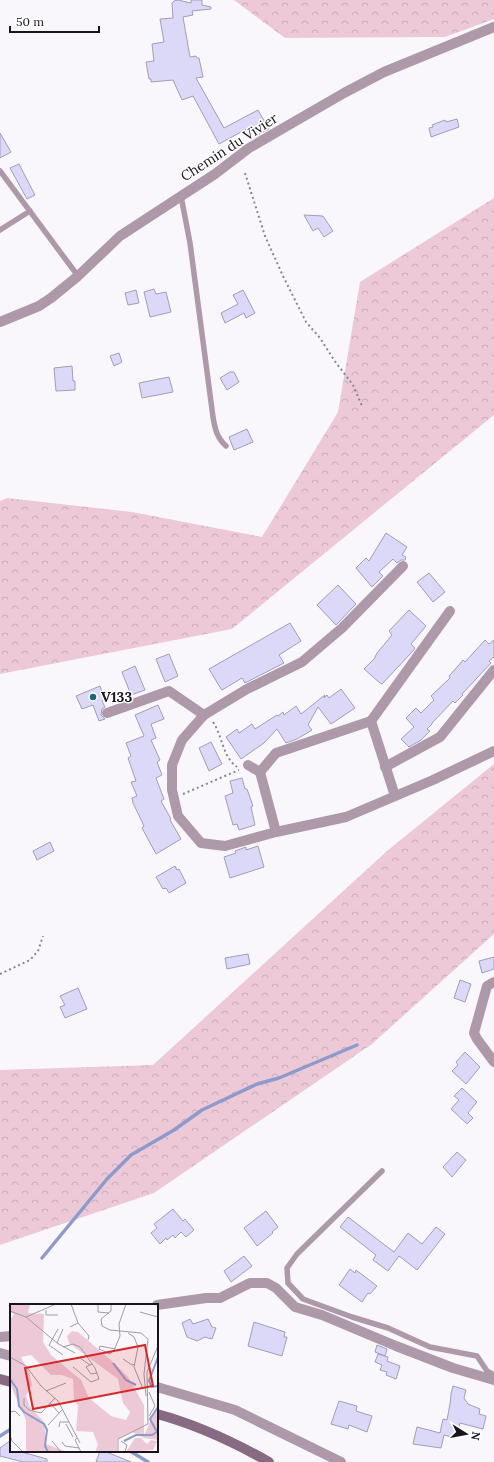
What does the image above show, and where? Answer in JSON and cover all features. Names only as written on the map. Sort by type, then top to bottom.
[{"type":"main road","points":[[0,1379],[10,1382]]},
{"type":"main road","points":[[158,1414],[202,1428],[269,1462]]},
{"type":"street","name":"Chemin du Vivier","points":[[0,322],[38,306],[51,298],[78,276],[120,236],[215,174],[249,148],[344,92],[384,72],[494,27]]},
{"type":"street","points":[[403,566],[342,628],[302,662],[247,689],[204,715],[182,740],[172,765],[172,790],[178,816],[201,843],[225,846],[276,832],[346,817],[433,780],[494,751]]},
{"type":"street","points":[[260,772],[276,753],[371,721],[450,611]]},
{"type":"street","points":[[385,767],[440,737],[494,670]]},
{"type":"street","points":[[107,713],[169,691],[204,715]]},
{"type":"street","points":[[371,721],[395,796]]},
{"type":"street","points":[[248,765],[260,772],[276,832]]},
{"type":"street","points":[[494,982],[487,986],[474,1033],[476,1039],[494,1062]]},
{"type":"street","points":[[158,1305],[206,1298],[220,1298],[250,1283],[267,1283],[276,1288],[295,1307],[322,1315],[453,1368],[494,1380]]},
{"type":"street","points":[[0,1337],[10,1336]]},
{"type":"street","points":[[0,1353],[10,1356]]},
{"type":"street","points":[[158,1387],[236,1410],[341,1462]]},
{"type":"lane","points":[[1,174],[78,276]]},
{"type":"lane","points":[[181,196],[190,243],[212,418],[220,441],[226,446]]},
{"type":"lane","points":[[0,230],[30,211]]},
{"type":"lane","points":[[382,1171],[297,1254],[287,1268],[288,1283],[303,1299],[352,1317],[388,1328],[430,1347],[477,1356],[487,1371],[494,1375]]},
{"type":"path","points":[[244,173],[265,236],[306,322],[320,338],[353,385],[362,406]]},
{"type":"path","points":[[174,798],[241,770],[228,760],[217,728],[212,720],[204,715]]},
{"type":"path","points":[[0,974],[30,960],[38,951],[43,936]]},
{"type":"green space","points":[[234,0],[494,0],[494,19],[445,37],[285,38]]},
{"type":"green space","points":[[494,198],[494,415],[232,629],[0,674],[0,501],[7,498],[132,512],[262,537],[338,412],[360,282]]},
{"type":"green space","points":[[494,764],[494,934],[372,1044],[154,1193],[0,1245],[0,1070],[153,1065],[387,851]]},
{"type":"building","points":[[178,0],[191,3],[191,0],[202,0],[202,5],[211,7],[211,9],[192,11],[193,15],[183,17],[190,57],[196,56],[199,58],[203,77],[196,78],[224,128],[258,110],[269,129],[258,135],[252,126],[219,144],[193,96],[182,100],[173,80],[151,82],[151,79],[149,79],[146,62],[154,61],[152,44],[164,42],[160,19],[173,18],[172,3]]},
{"type":"building","points":[[457,119],[459,127],[431,137],[429,128],[433,127],[432,125],[445,120],[446,122]]},
{"type":"building","points":[[0,133],[11,152],[0,158]]},
{"type":"building","points":[[19,164],[35,195],[27,199],[10,168]]},
{"type":"building","points":[[304,215],[323,216],[333,231],[324,237],[318,228],[313,231]]},
{"type":"building","points":[[154,289],[156,294],[166,292],[171,312],[150,317],[144,292]]},
{"type":"building","points":[[136,290],[139,303],[128,305],[125,293]]},
{"type":"building","points":[[243,290],[255,313],[246,318],[244,313],[225,323],[221,313],[238,304],[233,295]]},
{"type":"building","points":[[119,353],[122,362],[114,366],[110,356]]},
{"type":"building","points":[[72,366],[75,390],[56,391],[54,368]]},
{"type":"building","points":[[230,372],[234,372],[239,382],[227,390],[220,378]]},
{"type":"building","points":[[169,377],[173,392],[142,398],[139,383]]},
{"type":"building","points":[[247,429],[253,442],[234,450],[229,437]]},
{"type":"building","points":[[386,533],[407,547],[402,555],[406,557],[405,560],[401,560],[397,563],[393,559],[379,572],[383,576],[372,587],[356,568],[366,558],[369,561]]},
{"type":"building","points":[[429,573],[445,592],[433,602],[417,582]]},
{"type":"building","points":[[338,585],[356,604],[336,625],[317,605]]},
{"type":"building","points":[[409,610],[426,626],[411,644],[415,648],[412,652],[382,684],[364,669],[374,659],[392,635],[389,631]]},
{"type":"building","points":[[290,623],[301,641],[279,655],[284,663],[245,683],[242,678],[222,690],[221,689],[209,669]]},
{"type":"building","points":[[485,640],[489,644],[494,640],[494,657],[489,661],[491,663],[462,694],[463,695],[455,703],[453,701],[432,723],[427,729],[430,731],[421,740],[409,747],[401,739],[414,727],[406,718],[416,708],[421,713],[434,700],[431,696],[450,678],[449,676],[463,660],[465,662]]},
{"type":"building","points":[[169,654],[178,676],[165,682],[156,659]]},
{"type":"building","points":[[135,666],[145,690],[131,695],[122,672]]},
{"type":"building","name":"V133","points":[[100,686],[105,700],[102,701],[105,707],[102,709],[101,715],[105,719],[99,721],[93,705],[82,709],[76,696]]},
{"type":"building","points":[[341,689],[355,708],[331,724],[318,707],[308,725],[312,730],[297,739],[286,743],[277,729],[264,743],[241,759],[226,737],[237,729],[239,733],[252,724],[255,729],[283,712],[284,715],[296,706],[301,714],[325,695],[324,698],[327,695],[329,698]]},
{"type":"building","points":[[158,705],[164,719],[151,724],[156,738],[151,740],[160,760],[157,762],[162,775],[156,778],[164,799],[161,801],[181,839],[156,854],[142,828],[144,826],[133,803],[132,798],[137,796],[131,782],[136,781],[128,758],[131,756],[126,743],[144,736],[135,715]]},
{"type":"building","points":[[211,742],[222,764],[209,771],[199,748]]},
{"type":"building","points":[[242,778],[245,789],[247,789],[253,806],[251,807],[255,825],[239,830],[237,824],[233,825],[225,796],[233,793],[230,781]]},
{"type":"building","points":[[50,842],[54,851],[37,860],[33,851]]},
{"type":"building","points":[[258,846],[264,867],[230,878],[224,857],[236,853],[235,851],[246,847],[246,850]]},
{"type":"building","points":[[175,866],[177,870],[179,869],[186,883],[169,893],[166,888],[163,889],[156,877]]},
{"type":"building","points":[[248,954],[250,964],[227,969],[225,958]]},
{"type":"building","points":[[494,957],[494,969],[482,973],[479,961]]},
{"type":"building","points":[[460,980],[471,984],[465,1002],[454,998]]},
{"type":"building","points":[[78,988],[87,1009],[65,1018],[60,1007],[65,1005],[60,996]]},
{"type":"building","points":[[465,1052],[480,1067],[466,1084],[452,1071],[458,1065],[456,1062]]},
{"type":"building","points":[[462,1088],[477,1102],[468,1113],[473,1118],[467,1124],[451,1109],[459,1100],[454,1096]]},
{"type":"building","points":[[457,1152],[466,1160],[452,1177],[443,1167]]},
{"type":"building","points":[[173,1209],[183,1221],[185,1219],[194,1230],[186,1237],[181,1232],[175,1238],[173,1235],[167,1240],[166,1238],[160,1244],[151,1233],[157,1228],[154,1224]]},
{"type":"building","points":[[266,1211],[278,1227],[257,1246],[244,1228]]},
{"type":"building","points":[[348,1217],[394,1252],[408,1233],[422,1244],[436,1227],[445,1234],[417,1270],[399,1256],[388,1271],[373,1260],[376,1255],[340,1227]]},
{"type":"building","points":[[244,1256],[252,1266],[231,1282],[224,1271]]},
{"type":"building","points":[[350,1269],[355,1273],[356,1270],[377,1286],[370,1294],[368,1293],[362,1302],[339,1285]]},
{"type":"building","points":[[190,1319],[193,1324],[208,1319],[212,1327],[216,1328],[212,1339],[205,1337],[197,1341],[187,1337],[182,1323]]},
{"type":"building","points":[[254,1322],[285,1332],[284,1337],[287,1337],[282,1356],[248,1346]]},
{"type":"building","points":[[377,1345],[387,1349],[385,1356],[375,1352]]},
{"type":"building","points":[[378,1354],[388,1357],[387,1361],[400,1366],[396,1379],[386,1375],[387,1372],[380,1370],[382,1365],[375,1362]]},
{"type":"building","points":[[453,1386],[466,1390],[464,1398],[468,1404],[480,1409],[479,1414],[486,1416],[483,1429],[460,1423],[456,1438],[444,1435],[441,1448],[413,1444],[417,1427],[440,1433],[443,1419],[447,1420]]},
{"type":"building","points":[[339,1401],[357,1406],[356,1411],[372,1416],[367,1432],[349,1425],[348,1429],[331,1424]]},
{"type":"building","points":[[10,1441],[10,1452],[22,1452],[47,1459],[47,1462],[23,1462],[0,1456],[0,1448]]},
{"type":"building","points":[[100,1452],[106,1452],[131,1462],[96,1462]]},
{"type":"waterway","points":[[42,1258],[107,1179],[131,1155],[174,1130],[202,1110],[257,1084],[279,1078],[357,1045]]},
{"type":"waterway","points":[[0,1436],[10,1430]]},
{"type":"waterway","points":[[132,1452],[148,1462]]},
{"type":"place","name":"V133","points":[[93,697]]}]
